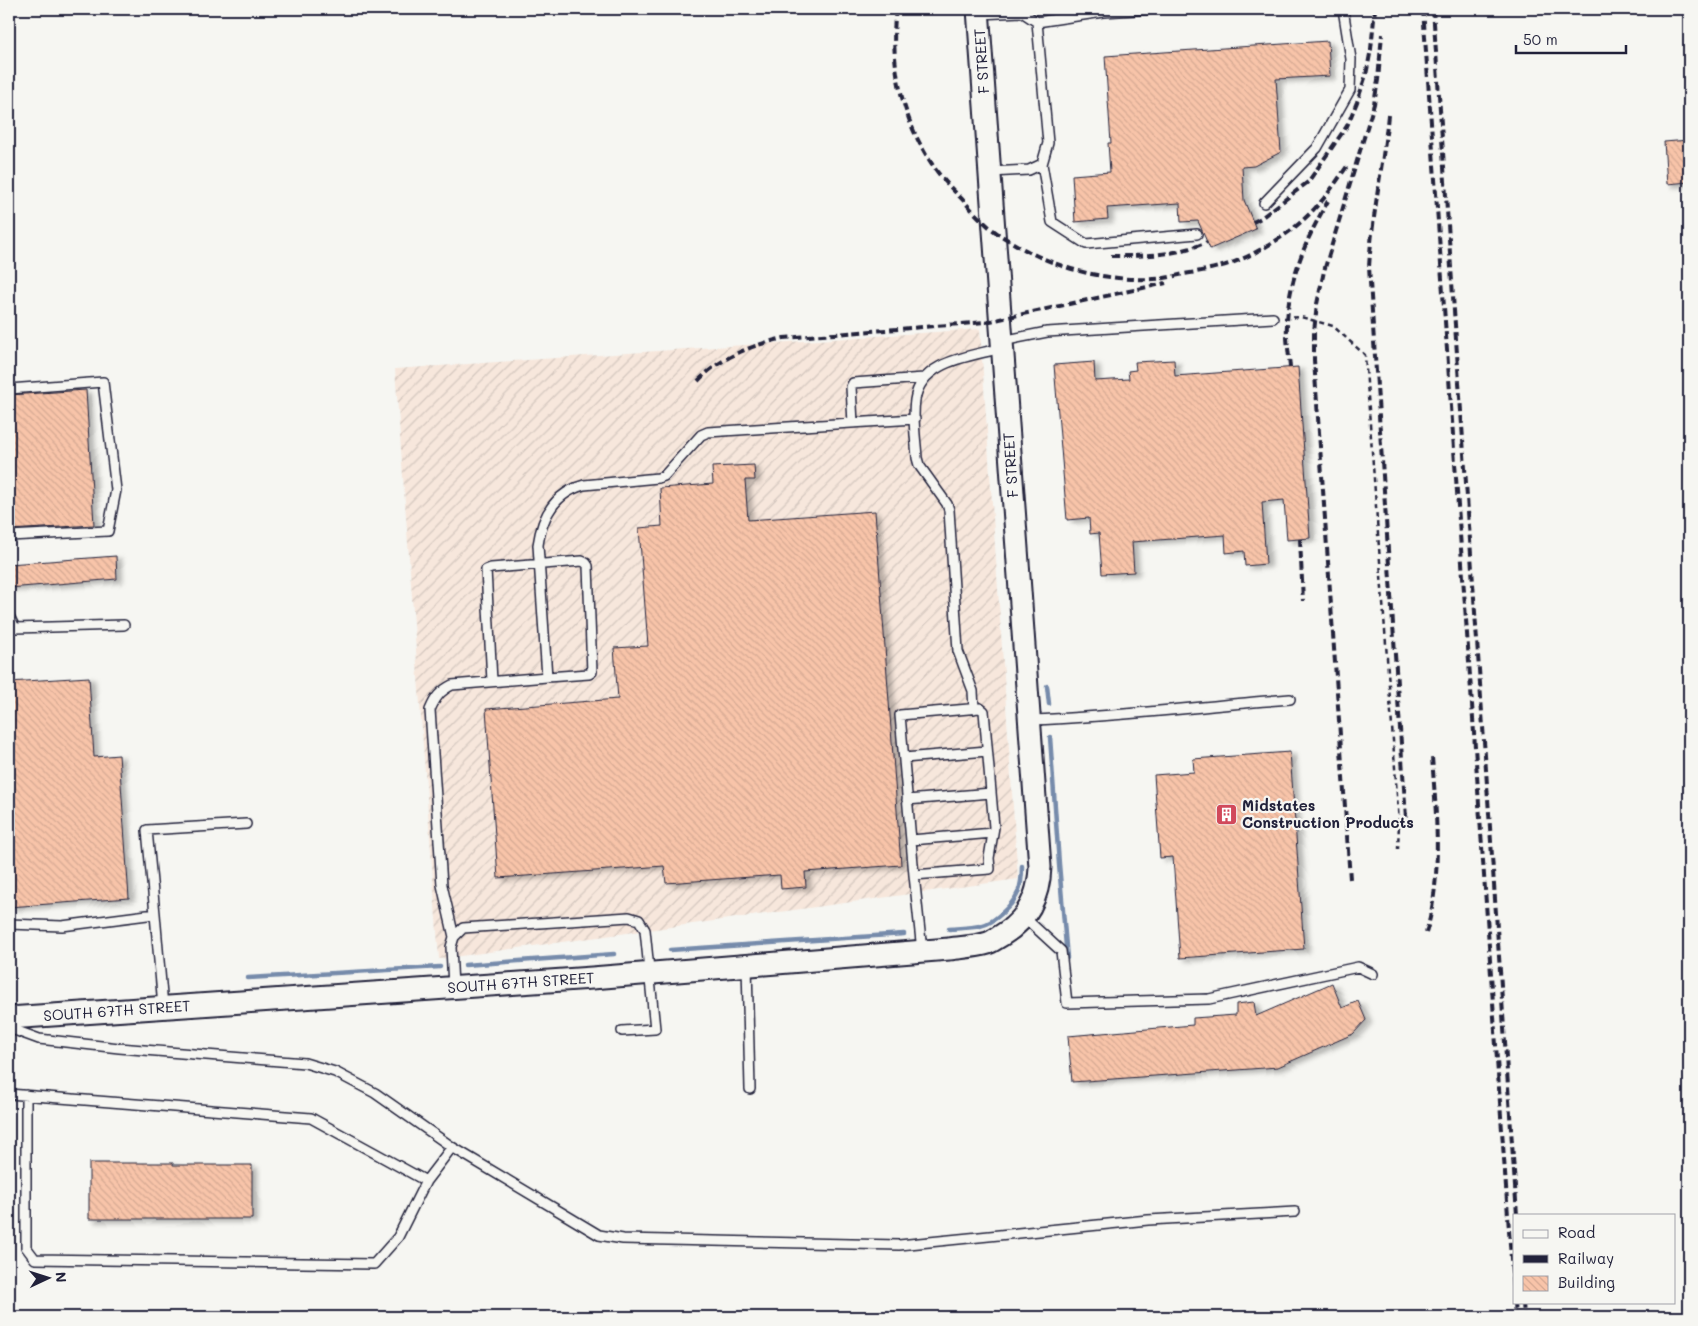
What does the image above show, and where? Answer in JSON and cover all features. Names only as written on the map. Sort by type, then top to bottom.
[{"type":"street","name":"F STREET","points":[[979,11],[1040,868],[1038,890],[1024,917]]},
{"type":"street","name":"SOUTH 67TH STREET","points":[[9,1018],[453,988],[976,946],[990,942],[1008,932],[1024,917]]},
{"type":"lane","points":[[979,11],[1022,12],[1037,22],[1104,12],[1153,9]]},
{"type":"lane","points":[[1264,203],[1317,148],[1350,90],[1351,59],[1343,9]]},
{"type":"lane","points":[[1037,22],[1048,143],[1042,164],[1052,222],[1086,244],[1197,234]]},
{"type":"lane","points":[[990,172],[1029,170],[1042,164]]},
{"type":"lane","points":[[974,708],[973,691],[958,651],[949,510],[947,504],[919,465],[917,458],[915,400],[919,386],[924,378],[930,371],[943,364],[1002,344],[1047,332],[1273,318]]},
{"type":"lane","points":[[853,423],[851,387],[853,383],[924,378]]},
{"type":"lane","points":[[9,389],[103,382],[116,490],[108,531],[9,536]]},
{"type":"lane","points":[[547,677],[538,545],[540,531],[559,497],[573,488],[584,485],[664,476],[701,436],[708,432],[915,419]]},
{"type":"lane","points":[[453,988],[451,947],[454,936],[442,885],[430,710],[438,695],[452,685],[589,674],[592,672],[588,566],[586,562],[539,564],[486,570],[492,681]]},
{"type":"lane","points":[[9,616],[15,628],[124,625]]},
{"type":"lane","points":[[1030,720],[1087,718],[1290,699]]},
{"type":"lane","points":[[914,875],[990,869],[989,858],[993,833],[991,793],[984,711],[980,708],[900,715],[907,800],[914,875],[922,951]]},
{"type":"lane","points":[[904,758],[988,751]]},
{"type":"lane","points":[[907,800],[991,793]]},
{"type":"lane","points":[[163,1008],[147,830],[246,824]]},
{"type":"lane","points":[[911,840],[993,833]]},
{"type":"lane","points":[[9,924],[62,926],[154,914]]},
{"type":"lane","points":[[1024,917],[1061,951],[1066,1003],[1209,999],[1358,967],[1373,974]]},
{"type":"lane","points":[[454,936],[463,928],[629,918],[639,920],[645,930],[655,1029],[622,1032]]},
{"type":"lane","points":[[748,965],[750,1089]]},
{"type":"lane","points":[[9,1028],[39,1039],[119,1048],[305,1063],[335,1072],[375,1093],[452,1147],[599,1235],[623,1239],[899,1244],[1148,1220],[1294,1212]]},
{"type":"lane","points":[[9,1094],[311,1118],[426,1181]]},
{"type":"lane","points":[[26,1095],[26,1247],[35,1259],[374,1264],[398,1237],[426,1181],[452,1147]]},
{"type":"path","points":[[1273,318],[1301,317],[1333,326],[1365,355],[1399,823],[1398,849]]},
{"type":"shaded area","points":[[980,329],[1018,879],[439,959],[395,369]]},
{"type":"building","points":[[1328,41],[1330,76],[1276,79],[1281,152],[1254,166],[1242,167],[1244,200],[1256,229],[1210,249],[1198,221],[1181,222],[1180,203],[1107,208],[1108,219],[1075,222],[1072,175],[1110,172],[1108,143],[1111,143],[1105,56]]},
{"type":"building","points":[[1689,140],[1689,182],[1667,184],[1664,142]]},
{"type":"building","points":[[1174,360],[1175,376],[1298,367],[1310,538],[1287,540],[1284,500],[1262,502],[1266,564],[1245,566],[1244,551],[1226,553],[1225,535],[1132,542],[1134,572],[1102,574],[1099,533],[1090,534],[1089,518],[1067,520],[1054,365],[1094,362],[1095,381],[1129,379],[1128,371],[1136,370],[1135,362]]},
{"type":"building","points":[[86,390],[94,525],[9,530],[9,395]]},
{"type":"building","points":[[754,465],[755,480],[745,480],[748,520],[875,511],[901,865],[805,872],[806,887],[781,889],[780,875],[666,883],[664,866],[498,878],[486,709],[618,699],[614,648],[648,646],[639,528],[662,526],[660,488],[713,484],[712,467]]},
{"type":"building","points":[[116,556],[117,579],[9,588],[9,564]]},
{"type":"building","points":[[89,677],[94,757],[119,755],[129,898],[9,907],[9,682]]},
{"type":"building","name":"Midstates Construction Products","points":[[1290,752],[1304,949],[1180,958],[1173,857],[1160,858],[1154,775],[1194,772],[1193,759]]},
{"type":"building","points":[[1332,983],[1342,1008],[1358,1001],[1366,1020],[1353,1034],[1278,1067],[1072,1082],[1068,1036],[1193,1025],[1193,1018],[1236,1015],[1236,1004],[1254,1002],[1256,1016]]},
{"type":"building","points":[[89,1163],[252,1165],[252,1219],[89,1219]]},
{"type":"waterway","points":[[1047,686],[1049,704]]},
{"type":"waterway","points":[[1050,737],[1067,958]]},
{"type":"waterway","points":[[949,929],[983,925],[991,922],[1001,914],[1018,893],[1022,866]]},
{"type":"waterway","points":[[670,950],[904,934]]},
{"type":"waterway","points":[[465,965],[614,954]]},
{"type":"waterway","points":[[248,978],[440,967]]},
{"type":"railway","points":[[896,9],[894,49],[900,90],[913,129],[935,169],[993,230],[1036,255],[1068,268],[1101,276],[1154,279],[1203,271],[1230,264],[1264,248],[1295,227],[1333,187],[1348,165]]},
{"type":"railway","points":[[1253,222],[1308,182],[1347,126],[1366,75],[1375,9]]},
{"type":"railway","points":[[1423,9],[1513,1287]]},
{"type":"railway","points":[[1433,9],[1517,1214]]},
{"type":"railway","points":[[1350,879],[1314,360],[1314,332],[1317,304],[1324,271],[1374,104],[1382,34]]},
{"type":"railway","points":[[1388,115],[1369,267],[1406,818]]},
{"type":"railway","points":[[1290,368],[1287,330],[1291,292],[1300,260],[1312,230],[1328,201]]},
{"type":"railway","points":[[1111,256],[1172,253],[1207,242]]},
{"type":"railway","points":[[698,381],[717,365],[738,353],[760,344],[784,338],[986,322],[1166,283]]},
{"type":"railway","points":[[1300,539],[1303,601]]},
{"type":"railway","points":[[1426,933],[1435,889],[1437,845],[1432,757]]},
{"type":"railway","points":[[1514,1304],[1515,1317]]},
{"type":"railway","points":[[1523,1304],[1524,1317]]},
{"type":"place","name":"Midstates Construction Products","points":[[1226,815]]}]
